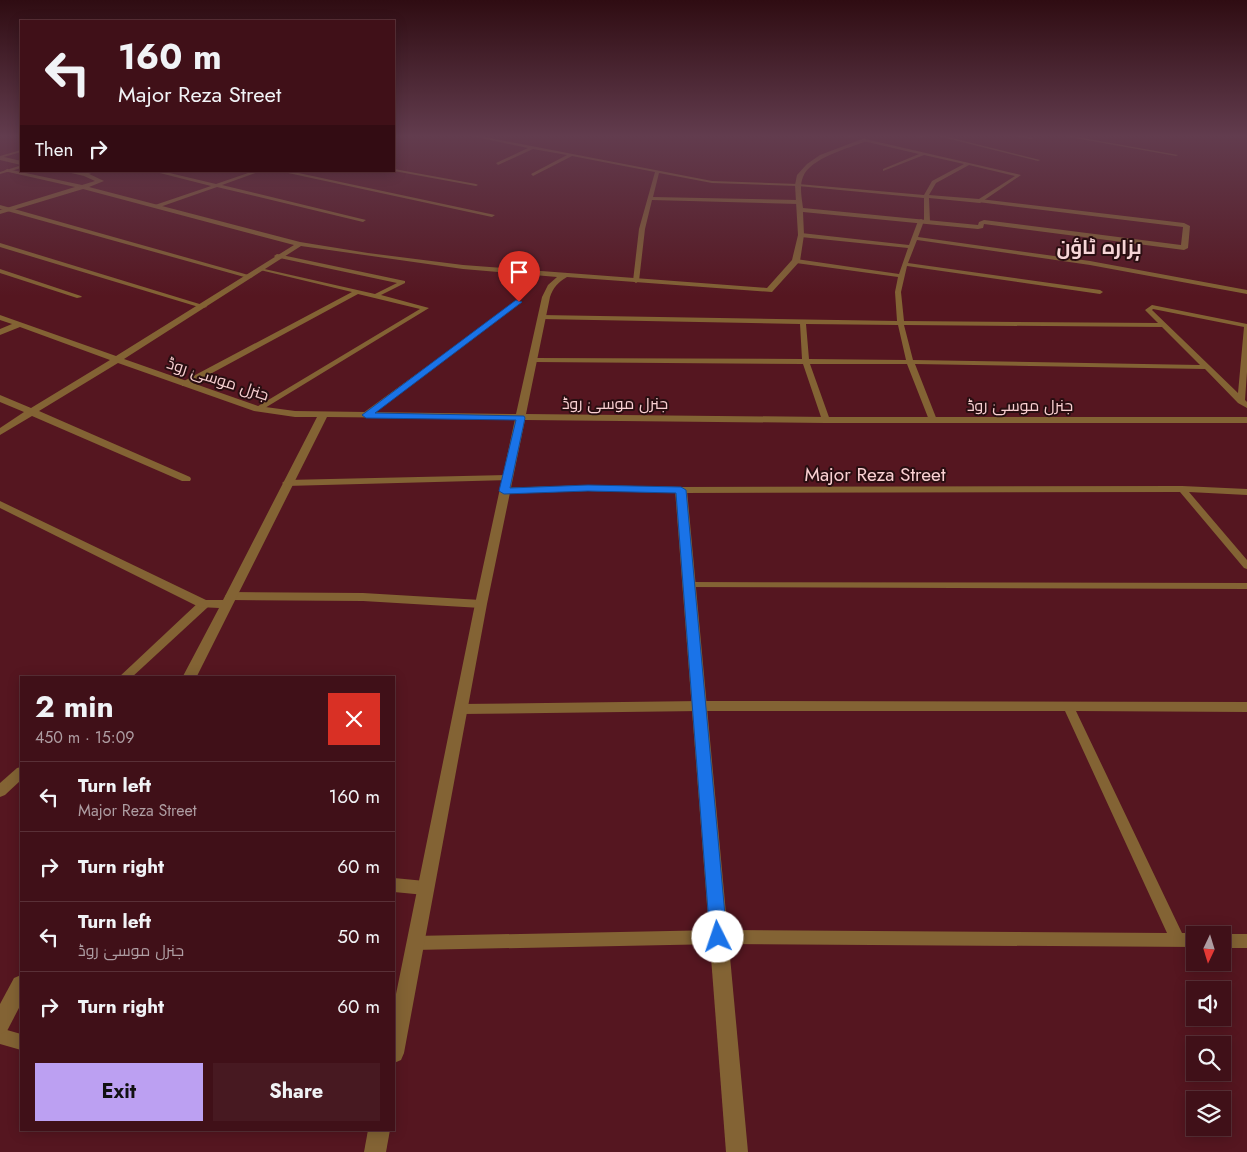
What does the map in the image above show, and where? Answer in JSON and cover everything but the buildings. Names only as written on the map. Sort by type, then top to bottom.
[{"type":"street","points":[[0,212],[78,189]]},
{"type":"street","points":[[91,189],[300,244],[368,255],[463,267],[769,290],[796,262],[801,234],[798,189]]},
{"type":"street","points":[[800,210],[978,228],[984,222],[1184,248],[1187,226],[1184,225],[980,201]]},
{"type":"street","points":[[0,432],[204,307],[262,269],[277,256],[300,244]]},
{"type":"street","points":[[395,1048],[481,604],[541,317],[551,284],[556,279],[566,275]]},
{"type":"street","name":"جنرل موسیٰ روڈ","points":[[0,317],[117,361],[257,409],[273,412],[323,415],[521,418],[1247,420]]},
{"type":"street","points":[[0,332],[21,324]]},
{"type":"street","points":[[0,398],[186,478]]},
{"type":"street","points":[[190,676],[286,483],[323,415]]},
{"type":"street","points":[[681,490],[737,1152]]},
{"type":"street","points":[[0,504],[204,604],[229,600]]},
{"type":"street","points":[[0,1024],[20,987]]},
{"type":"street","points":[[375,1152],[379,1131]]},
{"type":"lane","points":[[157,206],[210,189]]},
{"type":"lane","points":[[230,189],[363,220]]},
{"type":"lane","points":[[366,189],[492,215]]},
{"type":"lane","points":[[636,281],[642,229],[652,189]]},
{"type":"lane","points":[[842,189],[980,201],[1000,189]]},
{"type":"lane","points":[[930,189],[926,196],[924,222],[900,276],[898,292],[900,323],[920,392],[934,420]]},
{"type":"lane","points":[[649,198],[798,202]]},
{"type":"lane","points":[[0,207],[250,277]]},
{"type":"lane","points":[[801,234],[912,247]]},
{"type":"lane","points":[[916,238],[1090,263],[1247,292]]},
{"type":"lane","points":[[0,245],[204,307]]},
{"type":"lane","points":[[277,256],[403,282],[377,295]]},
{"type":"lane","points":[[796,262],[900,276]]},
{"type":"lane","points":[[905,264],[1100,292]]},
{"type":"lane","points":[[257,409],[426,308],[262,269]]},
{"type":"lane","points":[[0,271],[79,297]]},
{"type":"lane","points":[[185,384],[359,291]]},
{"type":"lane","points":[[366,415],[519,302]]},
{"type":"lane","points":[[1149,308],[1247,326],[1244,404],[1148,310],[1149,308]]},
{"type":"lane","points":[[541,317],[803,322],[1163,325]]},
{"type":"lane","points":[[803,322],[806,361],[826,420]]},
{"type":"lane","points":[[533,360],[912,362],[1205,367]]},
{"type":"lane","name":"Major Reza Street","points":[[286,483],[506,484],[681,490],[1182,489],[1247,492]]},
{"type":"lane","points":[[1182,489],[1247,566]]},
{"type":"lane","points":[[689,584],[1247,586]]},
{"type":"lane","points":[[229,600],[363,598],[481,604]]},
{"type":"lane","points":[[125,676],[204,604]]},
{"type":"lane","points":[[461,710],[700,706],[1247,707]]},
{"type":"lane","points":[[1069,708],[1178,940]]},
{"type":"lane","points":[[0,791],[20,773]]},
{"type":"lane","points":[[395,885],[425,888]]},
{"type":"lane","points":[[414,944],[718,937],[1186,940]]},
{"type":"lane","points":[[1231,941],[1247,941]]},
{"type":"lane","points":[[0,1036],[20,1042]]},
{"type":"district","name":"ہزارہ ٹاؤن","points":[[1099,247]]},
{"type":"route","points":[[519,302],[366,415],[521,418],[504,491],[588,488],[681,490],[718,937]]}]
